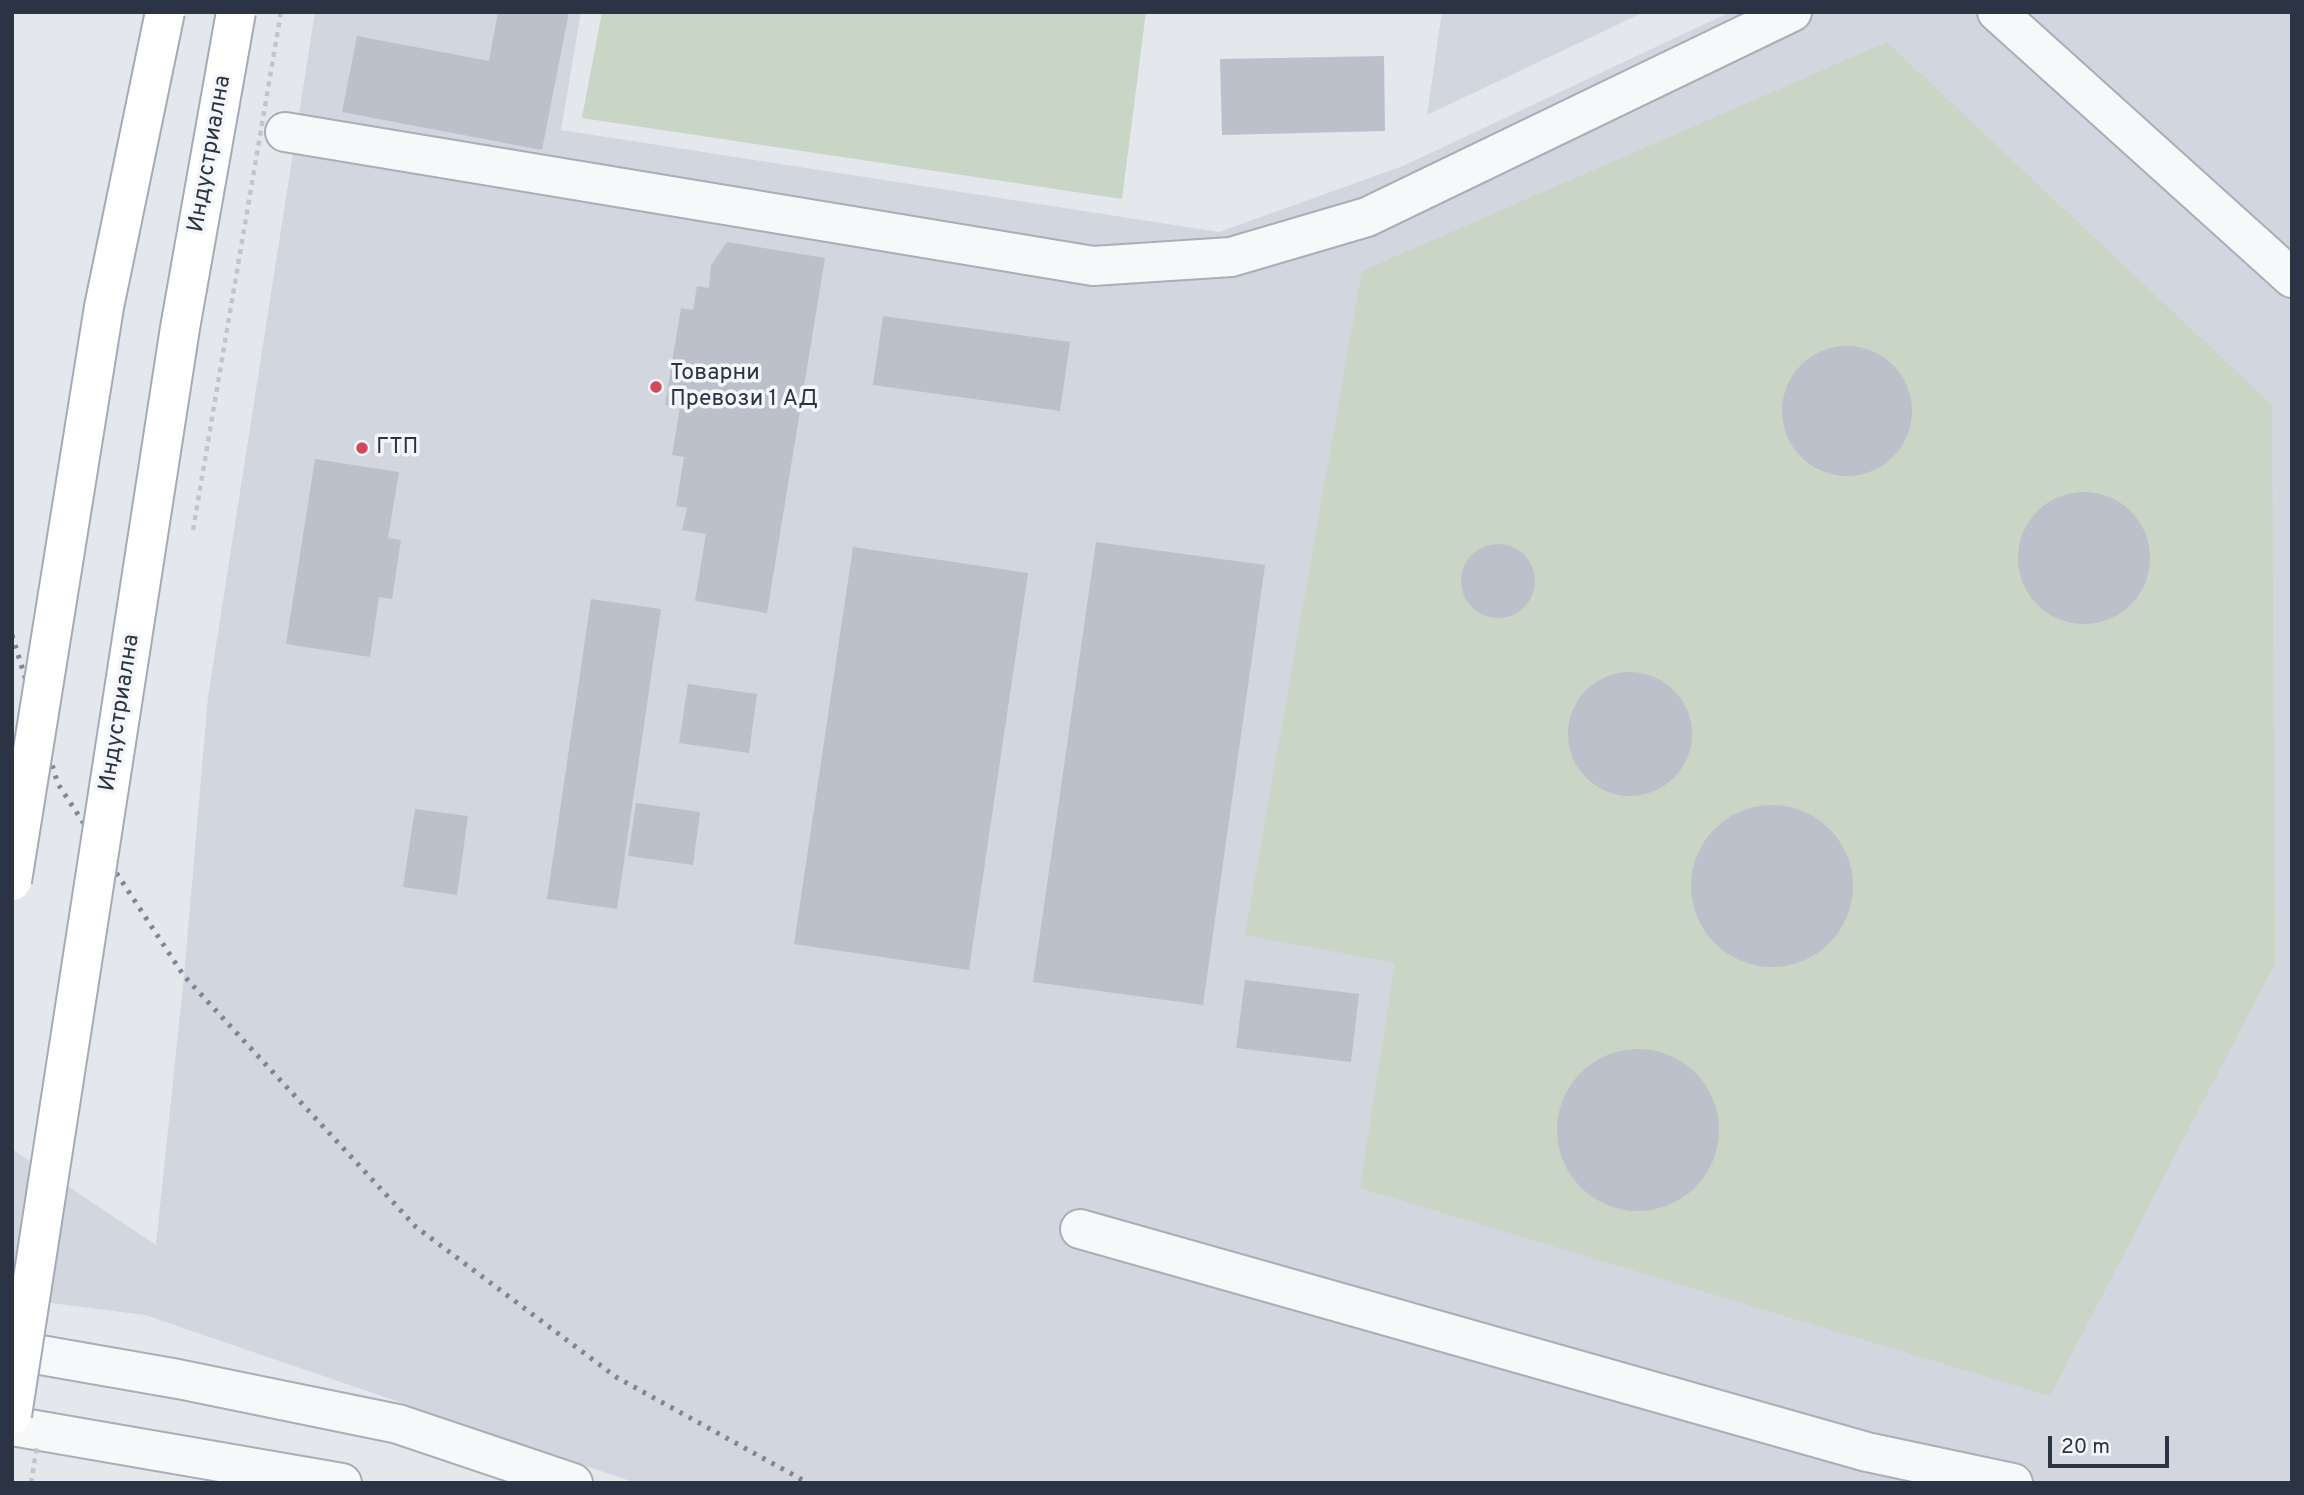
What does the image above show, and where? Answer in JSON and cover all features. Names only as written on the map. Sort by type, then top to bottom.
[{"type":"main road","points":[[12,881],[104,307],[165,12]]},
{"type":"main road","name":"Индустриална","points":[[12,1415],[180,328],[236,12]]},
{"type":"lane","points":[[285,132],[1093,265],[1231,257],[1367,216],[1792,12]]},
{"type":"lane","points":[[1997,12],[2292,278]]},
{"type":"lane","points":[[1080,1229],[1867,1452],[2012,1483]]},
{"type":"lane","points":[[12,1350],[232,1390],[398,1424],[559,1478]]},
{"type":"lane","points":[[12,1426],[342,1483]]},
{"type":"shaded area","points":[[315,12],[581,12],[561,130],[1219,232],[1403,166],[1730,12],[2292,12],[2292,1483],[636,1483],[145,1315],[12,1298],[12,1149],[156,1245],[184,976],[208,697]]},
{"type":"shaded area","points":[[1442,12],[1644,12],[1427,115]]},
{"type":"green space","points":[[602,12],[1146,12],[1122,199],[582,118]]},
{"type":"green space","points":[[1887,42],[2272,405],[2275,963],[2050,1396],[1360,1188],[1395,963],[1245,935],[1362,271]]},
{"type":"building","points":[[498,12],[569,12],[542,150],[342,112],[357,36],[489,61]]},
{"type":"building","points":[[1384,56],[1385,131],[1222,135],[1220,59]]},
{"type":"building","points":[[727,242],[825,258],[767,613],[695,601],[706,534],[682,530],[687,508],[676,506],[684,457],[672,455],[680,407],[665,405],[681,308],[693,310],[697,286],[709,288],[711,265]]},
{"type":"building","points":[[883,316],[1070,342],[1060,411],[873,385]]},
{"type":"building","points":[[1847,346],[1872,351],[1893,365],[1907,386],[1912,411],[1907,436],[1893,457],[1872,471],[1847,476],[1822,471],[1801,457],[1787,436],[1782,411],[1787,386],[1801,365],[1822,351]]},
{"type":"building","points":[[315,459],[399,472],[388,538],[401,540],[392,599],[379,597],[370,657],[286,644]]},
{"type":"building","points":[[2084,492],[2109,497],[2121,503],[2139,521],[2145,533],[2150,558],[2145,583],[2139,595],[2121,613],[2109,619],[2084,624],[2059,619],[2047,613],[2029,595],[2023,583],[2018,558],[2023,533],[2029,521],[2047,503],[2059,497]]},
{"type":"building","points":[[1096,542],[1265,565],[1203,1005],[1033,982]]},
{"type":"building","points":[[1491,544],[1505,544],[1519,550],[1529,560],[1535,581],[1529,602],[1519,612],[1505,618],[1491,618],[1477,612],[1467,602],[1461,588],[1461,574],[1467,560],[1477,550]]},
{"type":"building","points":[[853,547],[1028,573],[969,970],[794,944]]},
{"type":"building","points":[[591,599],[661,609],[617,909],[547,899]]},
{"type":"building","points":[[1630,672],[1654,677],[1674,690],[1687,710],[1692,734],[1687,758],[1674,778],[1654,791],[1630,796],[1606,791],[1586,778],[1573,758],[1568,734],[1573,710],[1586,690],[1606,677]]},
{"type":"building","points":[[688,684],[757,694],[749,753],[679,743]]},
{"type":"building","points":[[636,803],[700,812],[693,865],[628,856]]},
{"type":"building","points":[[1772,805],[1803,811],[1817,818],[1829,829],[1840,841],[1847,855],[1853,886],[1847,917],[1840,931],[1829,943],[1817,954],[1803,961],[1772,967],[1741,961],[1727,954],[1715,943],[1704,931],[1697,917],[1691,886],[1697,855],[1704,841],[1715,829],[1727,818],[1741,811]]},
{"type":"building","points":[[415,809],[468,816],[457,895],[403,887]]},
{"type":"building","points":[[1245,980],[1359,994],[1351,1062],[1236,1048]]},
{"type":"building","points":[[1638,1049],[1669,1055],[1683,1062],[1695,1073],[1706,1085],[1713,1099],[1719,1130],[1713,1161],[1706,1175],[1695,1187],[1683,1198],[1669,1205],[1638,1211],[1607,1205],[1593,1198],[1581,1187],[1570,1175],[1563,1161],[1557,1130],[1563,1099],[1570,1085],[1581,1073],[1593,1062],[1607,1055]]},
{"type":"railway","points":[[12,635],[58,784],[184,976],[416,1227],[616,1377],[808,1483]]},
{"type":"place","name":"Товарни Превози 1 АД","points":[[656,387]]},
{"type":"place","name":"ГТП","points":[[362,448]]}]
